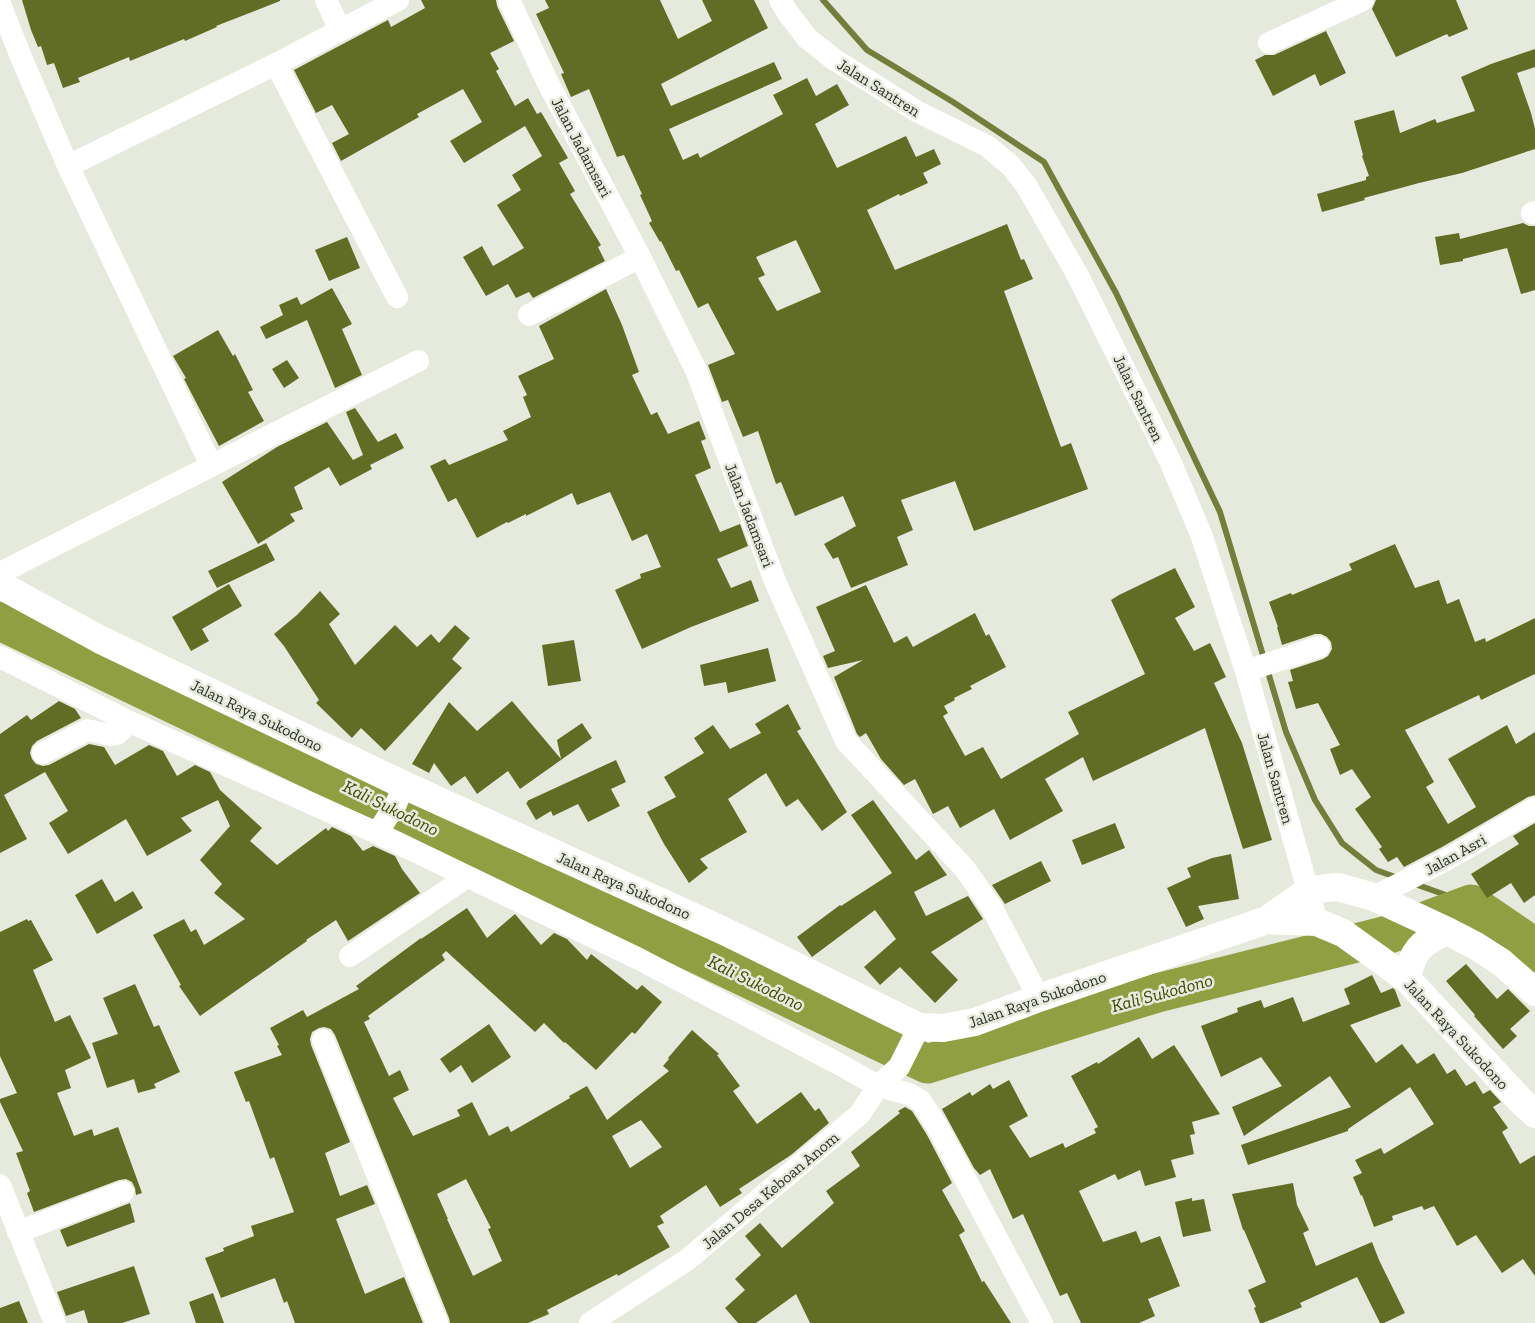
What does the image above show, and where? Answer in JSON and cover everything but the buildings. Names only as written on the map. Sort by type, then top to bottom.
[{"type":"main road","name":"Jalan Raya Sukodono","points":[[0,584],[101,640],[390,811],[724,931],[916,1033],[975,1022],[1039,998],[1267,920],[1308,891],[1338,887],[1393,891],[1439,928],[1476,946],[1501,962],[1535,992]]},
{"type":"main road","name":"Jalan Raya Sukodono","points":[[1267,920],[1317,922],[1343,933],[1402,975],[1535,1114]]},
{"type":"main road","points":[[1402,975],[1418,949],[1439,928]]},
{"type":"street","points":[[326,0],[340,30]]},
{"type":"street","points":[[68,166],[276,64],[398,0]]},
{"type":"street","name":"Jalan Jadamsari","points":[[509,0],[548,83],[640,257],[696,370],[775,581],[846,741],[965,869],[992,908],[1039,998]]},
{"type":"street","name":"Jalan Santren","points":[[780,0],[807,38],[835,60],[918,112],[986,146],[1010,164],[1026,185],[1077,274],[1170,461],[1258,666],[1308,891],[1317,922]]},
{"type":"street","points":[[1269,42],[1363,0]]},
{"type":"street","points":[[0,4],[21,58],[68,166],[211,465]]},
{"type":"street","points":[[276,64],[397,297]]},
{"type":"street","points":[[529,315],[640,257]]},
{"type":"street","points":[[0,573],[418,362]]},
{"type":"street","points":[[1258,666],[1319,647]]},
{"type":"street","points":[[0,657],[130,722],[390,811],[467,877],[639,959],[878,1086],[909,1094],[921,1101],[938,1128],[1042,1323]]},
{"type":"street","points":[[42,753],[87,730],[111,735],[117,734],[130,722]]},
{"type":"street","name":"Jalan Asri","points":[[1393,891],[1535,808]]},
{"type":"street","points":[[350,956],[467,877]]},
{"type":"street","name":"Jalan Desa Keboan Anom","points":[[590,1323],[695,1254],[860,1114],[878,1086],[899,1067],[916,1033]]},
{"type":"street","points":[[323,1040],[438,1323]]},
{"type":"street","points":[[0,1185],[54,1323]]},
{"type":"street","points":[[18,1232],[123,1192]]},
{"type":"waterway","points":[[823,0],[867,50],[953,102],[1044,162],[1116,293],[1220,512],[1286,732],[1315,800],[1342,843],[1376,870],[1398,878]]},
{"type":"waterway","name":"Kali Sukodono","points":[[0,621],[927,1064],[1157,993],[1384,936],[1471,904],[1521,938],[1535,953]]},
{"type":"waterway","points":[[1415,884],[1471,904]]}]
